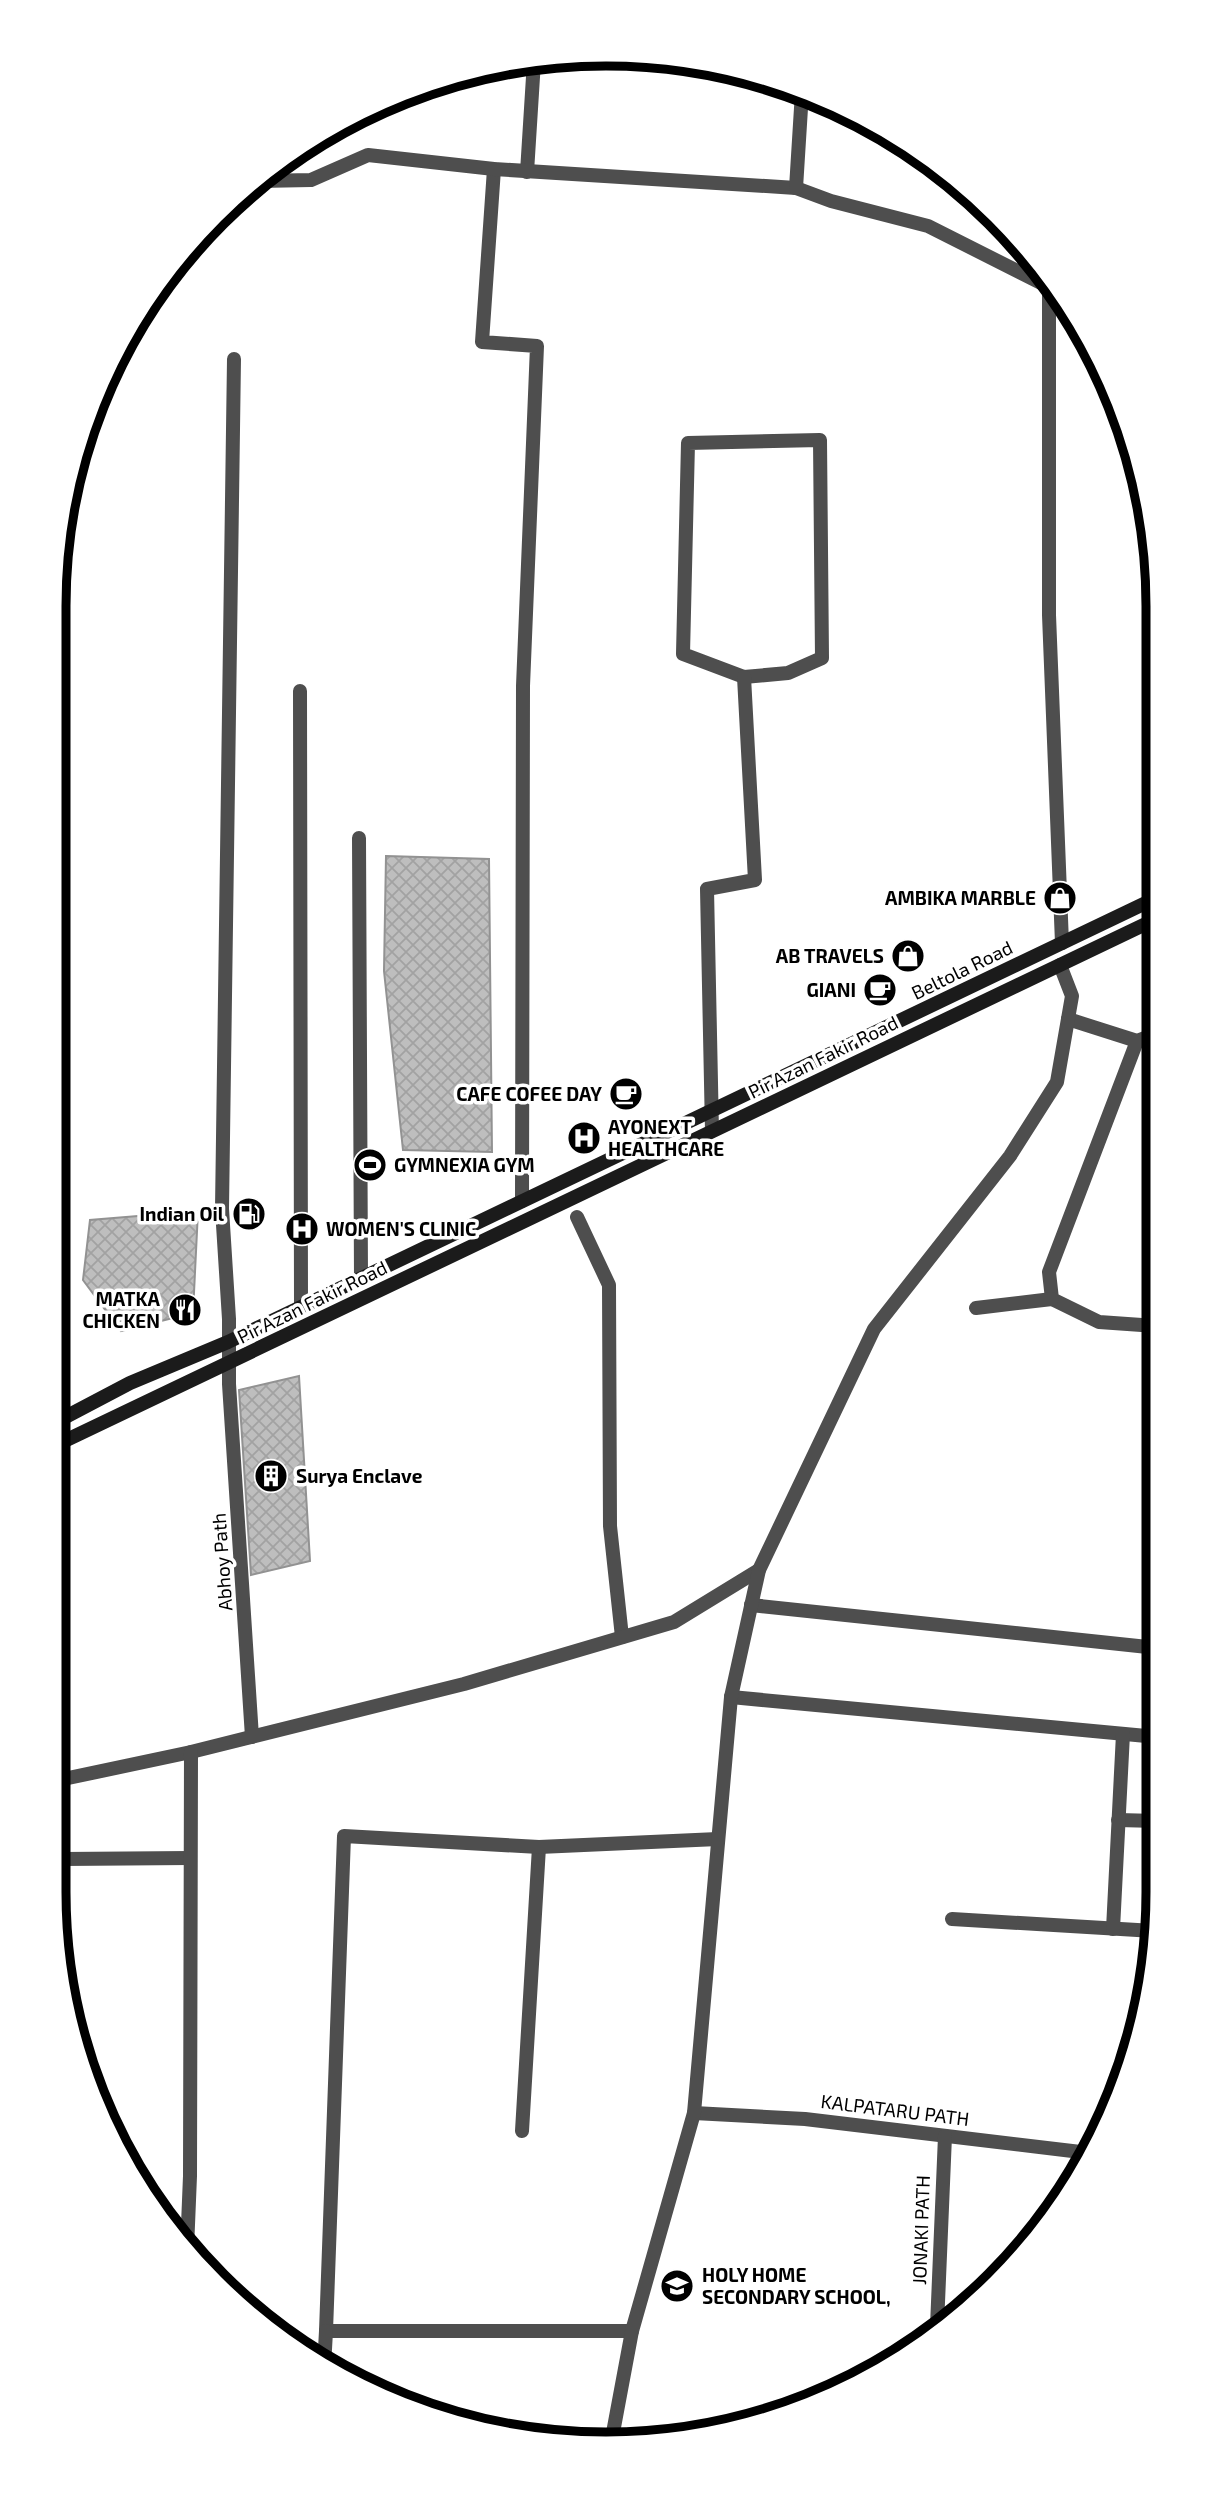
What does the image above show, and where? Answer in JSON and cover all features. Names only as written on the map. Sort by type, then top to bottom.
[{"type":"main road","name":"Beltola Road","points":[[710,1111],[1146,903]]},
{"type":"main road","name":"Pir Azan Fakir Road","points":[[66,1440],[1146,924]]},
{"type":"main road","name":"Pir Azan Fakir Road","points":[[66,1417],[130,1383],[228,1342],[710,1111]]},
{"type":"street","points":[[527,172],[533,71]]},
{"type":"street","points":[[796,188],[801,104]]},
{"type":"street","points":[[275,181],[311,180],[368,155],[494,170],[796,188],[831,201],[928,226],[1034,278]]},
{"type":"street","points":[[494,170],[482,342],[537,346],[523,686],[522,1201]]},
{"type":"street","points":[[1051,301],[1049,615],[1062,943]]},
{"type":"street","name":"Abhoy Path","points":[[233,359],[222,1209],[229,1384],[252,1737]]},
{"type":"street","points":[[820,440],[822,657],[788,673],[744,677],[683,654],[688,443],[820,440]]},
{"type":"street","points":[[712,1131],[707,888],[755,880],[744,677]]},
{"type":"street","points":[[300,691],[301,1307]]},
{"type":"street","points":[[359,838],[361,1278]]},
{"type":"street","points":[[613,2432],[632,2331],[694,2113],[731,1696],[758,1570],[874,1328],[1010,1156],[1057,1082],[1072,996],[1060,965]]},
{"type":"street","points":[[1068,1019],[1137,1041],[1146,1038]]},
{"type":"street","points":[[1052,1299],[1049,1272],[1137,1041]]},
{"type":"street","points":[[577,1217],[609,1285],[610,1526],[622,1637]]},
{"type":"street","points":[[976,1308],[1052,1299],[1099,1322],[1146,1325]]},
{"type":"street","points":[[66,1779],[191,1752],[464,1684],[674,1622],[758,1570]]},
{"type":"street","points":[[751,1605],[1146,1647]]},
{"type":"street","points":[[731,1696],[1146,1736]]},
{"type":"street","points":[[1113,1929],[1123,1734]]},
{"type":"street","points":[[188,2233],[191,1752]]},
{"type":"street","points":[[1118,1820],[1146,1821]]},
{"type":"street","points":[[325,2353],[344,1836],[539,1847],[718,1839]]},
{"type":"street","points":[[522,2131],[539,1847]]},
{"type":"street","points":[[66,1859],[190,1858]]},
{"type":"street","points":[[952,1919],[1144,1931]]},
{"type":"street","name":"KALPATARU PATH","points":[[694,2113],[805,2119],[1079,2152]]},
{"type":"street","name":"JONAKI PATH","points":[[937,2318],[944,2136]]},
{"type":"street","points":[[326,2331],[632,2331]]},
{"type":"building","points":[[386,856],[489,859],[492,1152],[403,1150],[384,971]]},
{"type":"building","points":[[198,1211],[193,1313],[121,1331],[83,1280],[90,1220]]},
{"type":"building","name":"Surya Enclave","points":[[299,1376],[310,1561],[251,1575],[239,1390]]},
{"type":"place","name":"AMBIKA MARBLE","points":[[1060,898]]},
{"type":"place","name":"AB TRAVELS","points":[[908,956]]},
{"type":"place","name":"GIANI","points":[[880,990]]},
{"type":"place","name":"CAFE COFEE DAY","points":[[626,1094]]},
{"type":"place","name":"AYONEXT HEALTHCARE","points":[[584,1138]]},
{"type":"place","name":"GYMNEXIA GYM","points":[[370,1165]]},
{"type":"place","name":"Indian Oil","points":[[249,1214]]},
{"type":"place","name":"WOMEN'S CLINIC","points":[[302,1229]]},
{"type":"place","name":"MATKA CHICKEN","points":[[185,1310]]},
{"type":"place","name":"Surya Enclave","points":[[271,1476]]},
{"type":"place","name":"HOLY HOME SECONDARY SCHOOL,","points":[[677,2286]]}]
